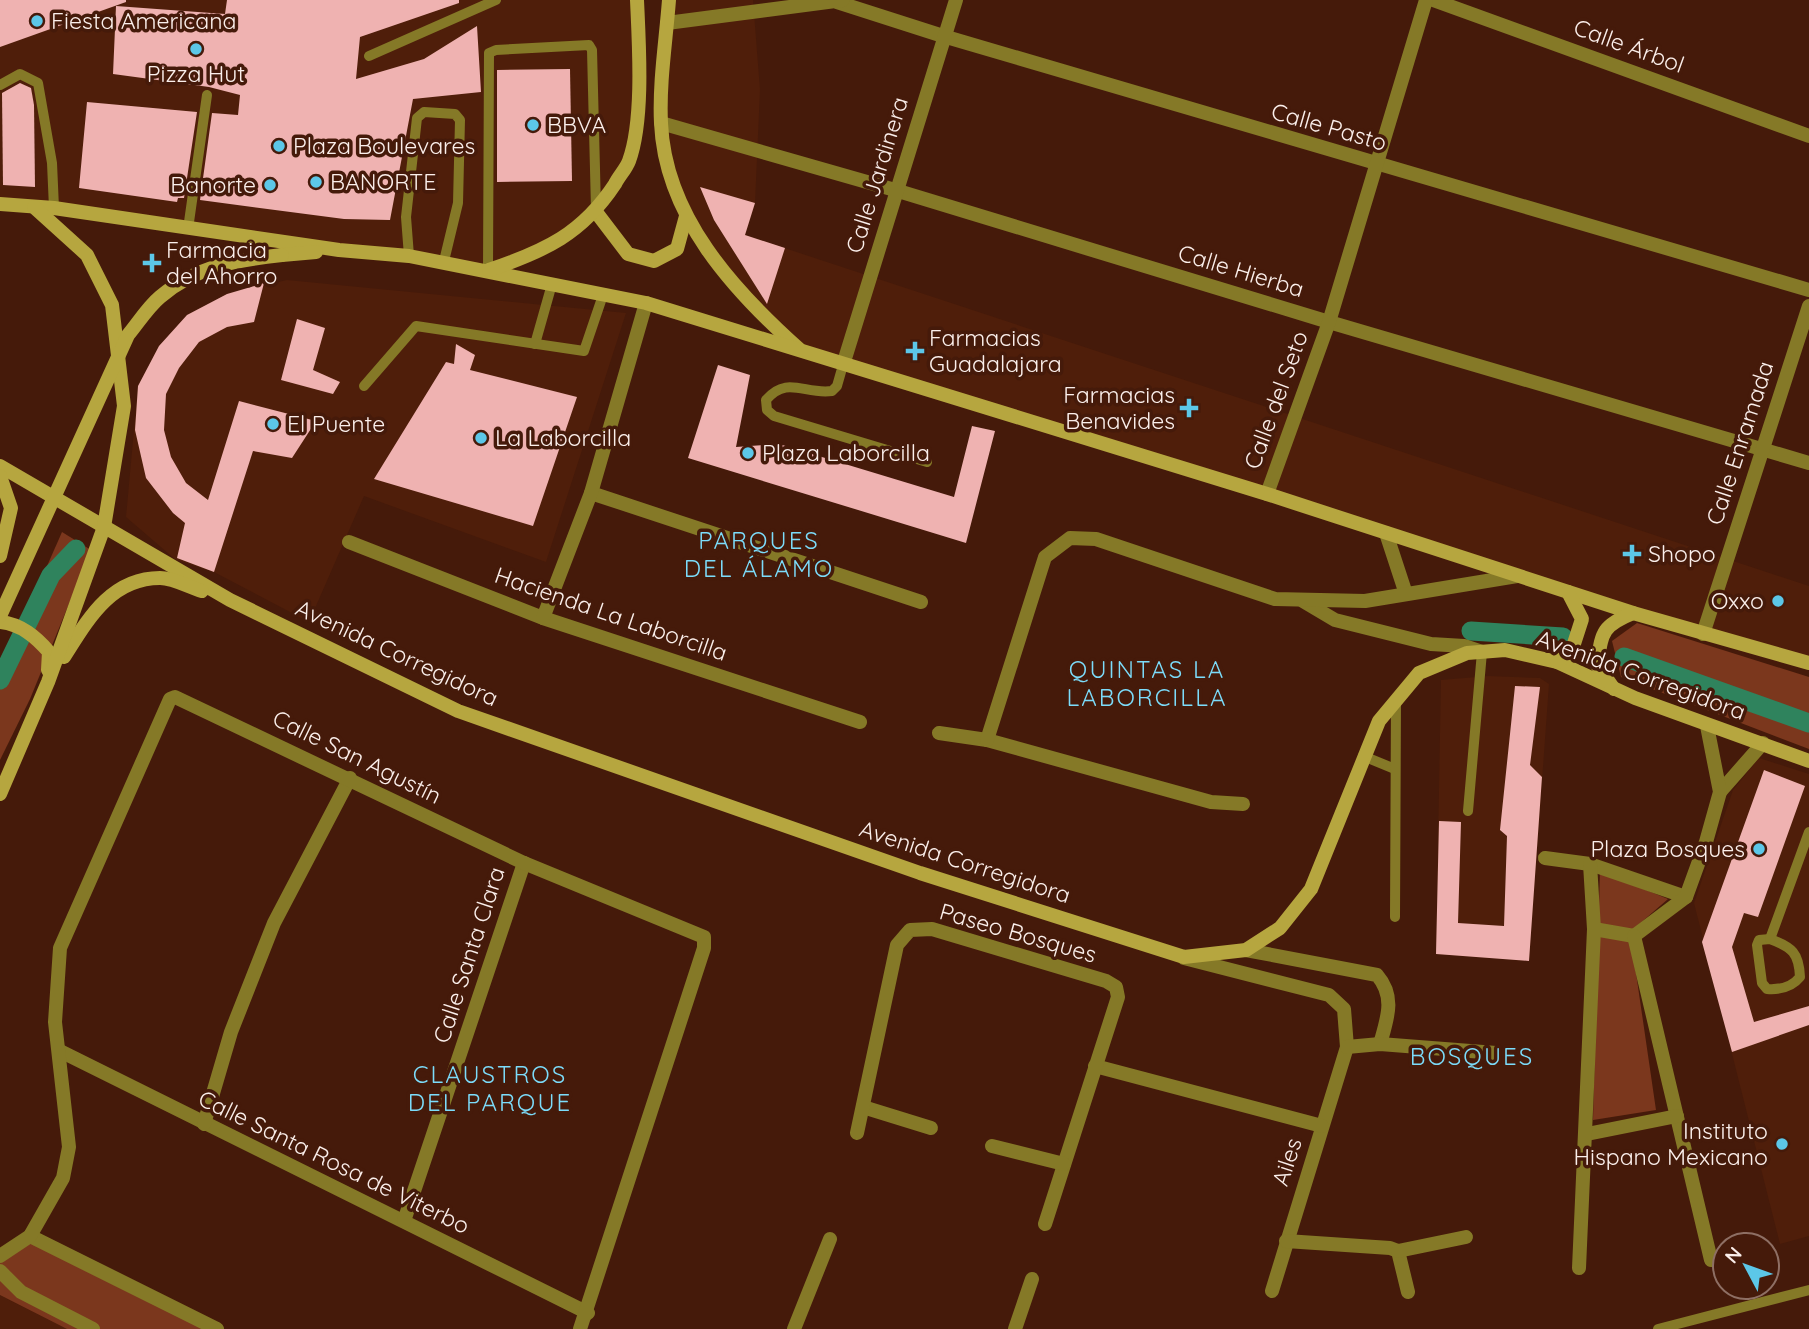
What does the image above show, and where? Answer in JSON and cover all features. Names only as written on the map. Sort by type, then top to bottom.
[{"type":"main road","points":[[669,0],[661,123],[669,169],[686,216],[712,256],[753,308],[802,352]]},
{"type":"main road","points":[[488,270],[521,259],[559,240],[596,212],[628,162],[637,125],[637,3]]},
{"type":"main road","points":[[0,204],[54,208],[340,250],[444,261],[646,303],[1267,494],[1633,613],[1809,663]]},
{"type":"main road","points":[[0,794],[48,682],[104,527],[124,406],[112,305],[87,255],[34,206]]},
{"type":"main road","points":[[596,212],[628,254],[654,261],[677,250],[686,216]]},
{"type":"main road","points":[[0,616],[128,335],[159,297],[191,276],[228,261],[340,250]]},
{"type":"main road","name":"Avenida Corregidora","points":[[0,466],[230,600],[458,711],[920,873],[1184,957],[1246,950],[1280,928],[1311,889],[1379,721],[1419,673],[1444,660],[1505,650],[1557,662],[1615,690],[1707,726],[1809,761]]},
{"type":"main road","points":[[0,476],[11,508],[0,555]]},
{"type":"main road","points":[[48,682],[90,615],[111,593],[140,582],[162,578],[230,600]]},
{"type":"main road","points":[[1557,662],[1572,653],[1582,619],[1568,592]]},
{"type":"main road","points":[[1615,690],[1597,665],[1602,634],[1612,621],[1633,613]]},
{"type":"main road","points":[[0,622],[16,626],[37,638],[49,652],[48,682]]},
{"type":"street","name":"Calle Jardinera","points":[[843,365],[956,0]]},
{"type":"street","name":"Calle del Seto","points":[[1267,494],[1329,322],[1426,0]]},
{"type":"street","name":"Calle Árbol","points":[[1433,0],[1809,135]]},
{"type":"street","points":[[667,23],[841,1]]},
{"type":"street","name":"Calle Pasto","points":[[841,1],[943,36],[1809,290]]},
{"type":"street","name":"Calle Hierba","points":[[661,123],[895,190],[1329,322],[1809,463]]},
{"type":"street","points":[[542,618],[591,493],[646,303]]},
{"type":"street","name":"Calle Enramada","points":[[1703,634],[1809,306]]},
{"type":"street","points":[[591,493],[921,602]]},
{"type":"street","points":[[1387,533],[1406,594]]},
{"type":"street","points":[[987,740],[1045,557],[1070,538],[1096,539],[1275,599],[1365,601],[1517,576]]},
{"type":"street","name":"Hacienda La Laborcilla","points":[[349,542],[542,618],[860,722]]},
{"type":"street","points":[[1301,600],[1335,620],[1432,644],[1464,646],[1482,652]]},
{"type":"street","name":"Calle San Agustín","points":[[0,1256],[30,1236],[63,1178],[69,1147],[55,1021],[60,948],[170,699],[180,697],[524,863],[704,937],[704,948],[588,1312],[580,1329]]},
{"type":"street","points":[[1707,726],[1720,792]]},
{"type":"street","points":[[939,733],[987,740],[1211,802],[1243,804]]},
{"type":"street","points":[[1594,929],[1634,936],[1686,897],[1720,792],[1763,743]]},
{"type":"street","points":[[204,1124],[231,1032],[274,923],[349,778]]},
{"type":"street","points":[[1545,858],[1590,864],[1686,897]]},
{"type":"street","name":"Calle Santa Clara","points":[[404,1221],[524,863]]},
{"type":"street","points":[[1578,1268],[1587,1134],[1594,929],[1590,864]]},
{"type":"street","name":"Paseo Bosques","points":[[857,1133],[897,945],[910,930],[932,929],[1105,981],[1116,987],[1118,997],[1045,1224]]},
{"type":"street","points":[[1634,936],[1711,1260]]},
{"type":"street","points":[[1246,950],[1377,975],[1385,985],[1389,998],[1380,1044]]},
{"type":"street","points":[[1268,980],[1281,956]]},
{"type":"street","name":"Ailes","points":[[1184,957],[1328,995],[1338,1001],[1343,1009],[1347,1026],[1347,1047],[1272,1291]]},
{"type":"street","points":[[1347,1047],[1380,1044],[1496,1053]]},
{"type":"street","name":"Calle Santa Rosa de Viterbo","points":[[60,1051],[588,1312]]},
{"type":"street","points":[[1095,1066],[1322,1126]]},
{"type":"street","points":[[863,1107],[931,1128]]},
{"type":"street","points":[[1587,1134],[1677,1116]]},
{"type":"street","points":[[992,1146],[1064,1164]]},
{"type":"street","points":[[30,1236],[217,1329]]},
{"type":"street","points":[[1286,1241],[1390,1248],[1398,1251],[1466,1237]]},
{"type":"street","points":[[794,1329],[830,1239]]},
{"type":"street","points":[[1398,1251],[1408,1292]]},
{"type":"street","points":[[0,1270],[10,1284],[21,1292],[93,1329]]},
{"type":"street","points":[[1014,1329],[1032,1279]]},
{"type":"lane","points":[[369,56],[461,10],[496,0]]},
{"type":"lane","points":[[488,270],[489,53],[496,50],[581,44],[592,50],[596,212]]},
{"type":"lane","points":[[0,85],[20,74],[38,83],[50,150],[54,208]]},
{"type":"lane","points":[[188,229],[207,96]]},
{"type":"lane","points":[[409,256],[406,217],[417,118],[424,112],[449,113],[460,120],[458,203],[444,261]]},
{"type":"lane","points":[[535,344],[552,284]]},
{"type":"lane","points":[[364,386],[416,326],[584,351],[603,295]]},
{"type":"lane","points":[[843,365],[837,386],[832,391],[785,386],[775,390],[766,400],[767,410],[774,416],[927,462]]},
{"type":"lane","points":[[1468,811],[1482,652]]},
{"type":"lane","points":[[1395,917],[1396,699]]},
{"type":"lane","points":[[1363,756],[1395,769]]},
{"type":"lane","points":[[1770,939],[1809,832]]},
{"type":"lane","points":[[1770,939],[1790,946],[1796,953],[1801,977],[1794,985],[1768,989],[1762,983],[1757,946],[1759,940],[1770,939]]},
{"type":"lane","points":[[1658,1329],[1809,1290]]},
{"type":"shaded area","points":[[0,0],[637,0],[637,125],[628,162],[582,224],[488,270],[0,204]]},
{"type":"shaded area","points":[[669,0],[753,0],[760,90],[755,203],[745,235],[1809,586],[1809,663],[802,352],[753,308],[686,216],[661,123]]},
{"type":"shaded area","points":[[287,280],[626,313],[546,562],[364,496],[309,622],[214,572],[176,560],[126,517],[138,386],[159,346],[187,315],[227,294]]},
{"type":"shaded area","points":[[62,532],[91,550],[30,699],[0,760],[0,673]]},
{"type":"shaded area","points":[[1637,623],[1809,677],[1809,749],[1621,677],[1612,641]]},
{"type":"shaded area","points":[[1488,676],[1540,678],[1549,684],[1529,961],[1436,954],[1441,680]]},
{"type":"shaded area","name":"Plaza Bosques","points":[[1759,758],[1809,774],[1809,1236],[1781,1244],[1781,1231],[1777,1231],[1694,903],[1733,790]]},
{"type":"shaded area","points":[[1600,871],[1668,899],[1630,932],[1656,1110],[1593,1120]]},
{"type":"shaded area","points":[[30,1236],[217,1329],[67,1329],[0,1295],[0,1256]]},
{"type":"shaded area","points":[[0,1295],[67,1329],[0,1329]]},
{"type":"building","name":"Fiesta Americana","points":[[0,0],[126,0],[126,2],[0,47]]},
{"type":"building","name":"Plaza Boulevares","points":[[227,0],[459,0],[459,3],[360,37],[356,79],[424,59],[477,26],[481,92],[413,99],[390,220],[344,219],[200,200],[212,113],[238,115],[240,95],[209,87],[113,74],[116,6],[225,14]]},
{"type":"building","name":"BBVA","points":[[570,69],[572,181],[497,182],[497,70]]},
{"type":"building","points":[[20,83],[31,88],[34,105],[35,187],[3,185],[2,93]]},
{"type":"building","points":[[87,102],[197,112],[184,198],[178,198],[177,202],[79,188]]},
{"type":"building","points":[[700,187],[755,203],[745,235],[785,248],[767,304],[714,220]]},
{"type":"building","name":"El Puente","points":[[264,283],[254,322],[227,327],[199,342],[179,368],[166,394],[164,430],[171,457],[186,483],[208,500],[239,401],[316,421],[292,458],[253,451],[214,572],[177,558],[185,523],[173,513],[146,478],[135,430],[138,386],[159,346],[187,315],[227,294]]},
{"type":"building","points":[[297,319],[325,328],[313,370],[340,382],[333,394],[281,380]]},
{"type":"building","name":"La Laborcilla","points":[[456,344],[475,355],[470,370],[577,397],[533,526],[374,479],[446,362],[454,364]]},
{"type":"building","name":"Plaza Laborcilla","points":[[718,365],[750,375],[736,447],[779,444],[954,497],[972,426],[995,431],[966,543],[688,458]]},
{"type":"building","points":[[1515,686],[1540,687],[1530,765],[1542,777],[1529,961],[1436,954],[1439,821],[1461,822],[1458,923],[1504,926],[1507,836],[1500,830]]},
{"type":"building","name":"Plaza Bosques","points":[[1764,770],[1805,786],[1758,917],[1744,913],[1732,947],[1754,1022],[1809,1006],[1809,1025],[1732,1052],[1702,942]]},
{"type":"waterway","points":[[0,680],[51,575],[76,549]]},
{"type":"waterway","points":[[1471,631],[1563,637]]},
{"type":"waterway","points":[[1624,657],[1809,723]]},
{"type":"place","name":"Fiesta Americana","points":[[37,21]]},
{"type":"place","name":"Pizza Hut","points":[[196,49]]},
{"type":"place","name":"BBVA","points":[[533,125]]},
{"type":"place","name":"Plaza Boulevares","points":[[279,146]]},
{"type":"place","name":"BANORTE","points":[[316,182]]},
{"type":"place","name":"Banorte","points":[[270,185]]},
{"type":"place","name":"Farmacia del Ahorro","points":[[152,263]]},
{"type":"place","name":"Farmacias Guadalajara","points":[[915,351]]},
{"type":"place","name":"Farmacias Benavides","points":[[1189,408]]},
{"type":"place","name":"El Puente","points":[[273,424]]},
{"type":"place","name":"La Laborcilla","points":[[481,438]]},
{"type":"place","name":"Plaza Laborcilla","points":[[748,453]]},
{"type":"place","name":"Shopo","points":[[1632,554]]},
{"type":"place","name":"Oxxo","points":[[1778,601]]},
{"type":"place","name":"Plaza Bosques","points":[[1759,849]]},
{"type":"place","name":"Instituto Hispano Mexicano","points":[[1782,1144]]},
{"type":"district","name":"PARQUES DEL ÁLAMO","points":[[759,555]]},
{"type":"district","name":"QUINTAS LA LABORCILLA","points":[[1147,684]]},
{"type":"district","name":"BOSQUES","points":[[1472,1057]]},
{"type":"district","name":"CLAUSTROS DEL PARQUE","points":[[490,1089]]}]
